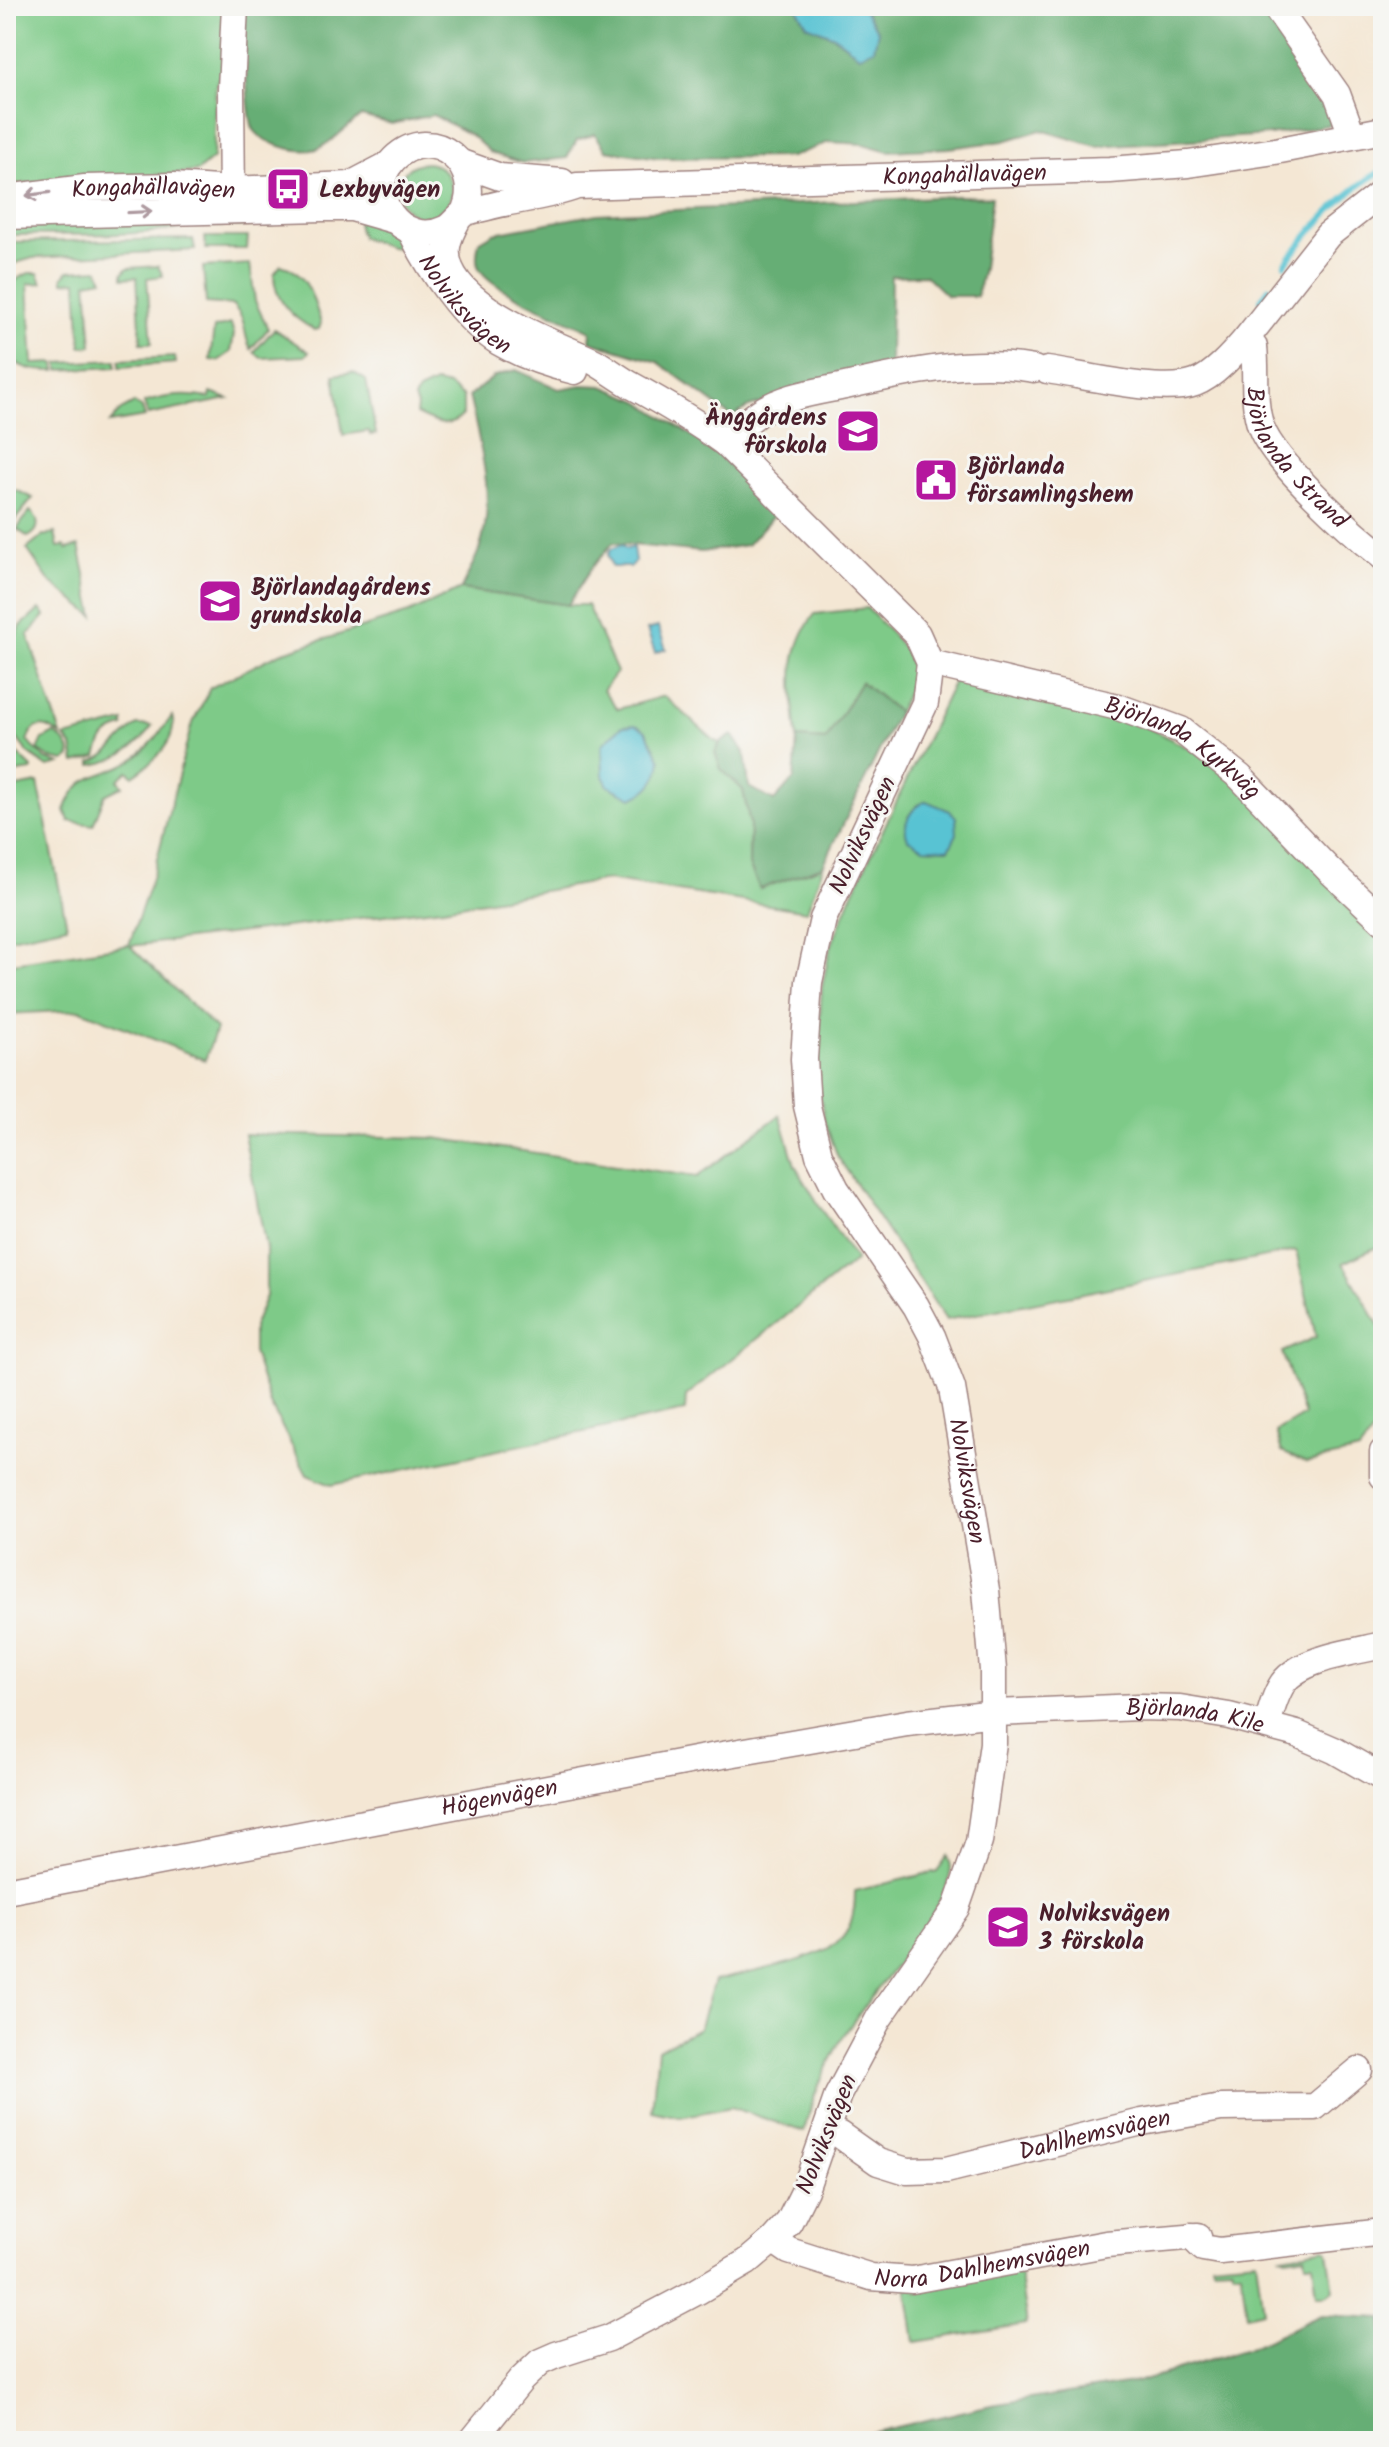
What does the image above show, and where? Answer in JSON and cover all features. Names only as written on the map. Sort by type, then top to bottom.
[{"type":"street","points":[[232,200],[235,6]]},
{"type":"street","points":[[1275,6],[1337,94],[1352,135]]},
{"type":"street","name":"Kongahällavägen","points":[[1352,135],[1383,119]]},
{"type":"street","name":"Kongahällavägen","points":[[6,216],[232,200],[350,185],[390,164],[400,154],[421,146],[443,149],[461,163],[500,177],[554,179],[577,186],[1110,170],[1217,160],[1383,130]]},
{"type":"street","points":[[461,163],[468,176],[470,192],[461,216]]},
{"type":"street","points":[[390,164],[382,188],[385,205],[402,225]]},
{"type":"street","name":"Kongahällavägen","points":[[6,198],[85,188],[174,186],[232,200],[352,208],[423,234],[449,227],[461,216],[507,202],[556,194],[577,186]]},
{"type":"street","name":"Björlanda Strand","points":[[725,443],[758,413],[805,394],[920,370],[1012,365],[1156,386],[1191,385],[1203,379],[1246,339],[1328,235],[1383,192]]},
{"type":"street","name":"Nolviksvägen","points":[[461,216],[450,234],[446,250],[448,261],[459,283],[482,315]]},
{"type":"street","name":"Nolviksvägen","points":[[402,225],[439,278],[482,315],[508,323],[595,363],[691,418],[725,443],[917,634],[930,663],[925,703],[823,919],[809,982],[804,1059],[807,1106],[819,1155],[836,1189],[916,1306],[932,1336],[952,1388],[986,1590],[995,1713],[979,1842],[956,1908],[879,2018],[838,2095],[805,2190],[789,2222],[773,2240],[736,2269],[658,2313],[609,2338],[540,2362],[521,2380],[472,2441]]},
{"type":"street","name":"Björlanda Strand","points":[[1246,339],[1254,347],[1256,408],[1264,435],[1317,497],[1383,557]]},
{"type":"street","name":"Björlanda Kyrkväg","points":[[930,663],[1118,707],[1181,730],[1240,777],[1383,921]]},
{"type":"street","points":[[1383,1452],[1383,1476]]},
{"type":"street","points":[[1267,1725],[1283,1683],[1292,1674],[1309,1663],[1383,1645]]},
{"type":"street","name":"Björlanda Kile","points":[[995,1713],[1180,1708],[1267,1725],[1334,1750],[1383,1778]]},
{"type":"street","name":"Högenvägen","points":[[6,1891],[700,1759],[907,1723],[995,1713]]},
{"type":"street","name":"Dahlhemsvägen","points":[[828,2130],[878,2162],[907,2171],[946,2170],[1142,2122],[1221,2108],[1315,2107],[1359,2070]]},
{"type":"street","name":"Norra Dahlhemsvägen","points":[[773,2240],[789,2251],[871,2277],[912,2280],[1106,2244],[1194,2236],[1203,2248],[1220,2251],[1383,2232]]},
{"type":"green space","points":[[6,6],[225,6],[225,63],[216,84],[213,158],[198,171],[164,176],[6,185]]},
{"type":"green space","points":[[243,6],[796,6],[807,25],[834,36],[859,55],[878,31],[861,6],[1257,6],[1323,88],[1331,103],[1335,124],[1270,135],[1096,146],[1041,130],[1004,141],[949,148],[888,151],[863,144],[829,142],[791,157],[659,158],[606,150],[595,134],[577,140],[567,158],[523,163],[491,153],[471,135],[433,115],[392,124],[361,116],[321,148],[301,150],[274,144],[254,130],[247,91]]},
{"type":"green space","points":[[425,163],[444,171],[452,190],[444,209],[425,217],[406,209],[398,190],[406,171]]},
{"type":"green space","points":[[957,196],[992,197],[977,296],[947,296],[925,275],[891,276],[890,366],[749,407],[732,417],[658,362],[590,341],[591,331],[502,288],[481,271],[477,261],[479,242],[494,233],[597,214]]},
{"type":"green space","points":[[358,216],[394,234],[409,249],[362,238]]},
{"type":"green space","points":[[6,222],[196,223],[183,228],[136,233],[6,235]]},
{"type":"green space","points":[[274,222],[273,226],[198,226],[199,224]]},
{"type":"green space","points":[[205,237],[248,237],[247,249],[206,249]]},
{"type":"green space","points":[[193,239],[195,250],[33,258],[6,266],[6,242]]},
{"type":"green space","points":[[250,264],[255,301],[268,329],[251,349],[242,318],[233,305],[206,303],[203,267]]},
{"type":"green space","points":[[281,265],[298,274],[308,288],[321,323],[319,329],[315,330],[299,320],[281,300],[274,274]]},
{"type":"green space","points":[[158,266],[163,276],[147,278],[152,343],[141,343],[137,277],[123,278],[123,273],[128,268]]},
{"type":"green space","points":[[98,269],[103,279],[87,282],[92,346],[81,347],[77,281],[63,282],[63,277],[68,271]]},
{"type":"green space","points":[[29,273],[38,273],[42,283],[28,284],[33,364],[55,363],[56,371],[28,368],[6,353],[6,289]]},
{"type":"green space","points":[[231,324],[234,334],[231,352],[218,361],[210,360],[214,328]]},
{"type":"green space","points":[[274,329],[309,352],[305,356],[261,358],[254,352]]},
{"type":"green space","points":[[175,357],[176,363],[120,367],[120,360]]},
{"type":"green space","points":[[116,360],[116,367],[59,370],[59,363]]},
{"type":"green space","points":[[516,370],[559,389],[582,385],[603,386],[639,401],[712,449],[778,511],[747,545],[702,552],[613,543],[592,567],[568,605],[461,589],[479,550],[487,512],[485,473],[469,396],[495,376]]},
{"type":"green space","points":[[353,372],[366,380],[376,434],[370,435],[369,431],[343,435],[334,375]]},
{"type":"green space","points":[[435,383],[449,386],[463,397],[463,415],[452,423],[440,424],[416,414],[414,399],[418,391]]},
{"type":"green space","points":[[211,393],[228,399],[148,415],[144,403],[177,396],[210,398]]},
{"type":"green space","points":[[134,403],[142,408],[145,417],[110,423],[121,410]]},
{"type":"green space","points":[[16,490],[33,498],[15,520],[7,498]]},
{"type":"green space","points":[[30,511],[38,525],[28,537],[17,529]]},
{"type":"green space","points":[[55,533],[58,547],[65,546],[67,549],[79,546],[94,616],[50,582],[27,549],[43,536]]},
{"type":"green space","points":[[461,589],[587,605],[617,672],[603,690],[618,709],[664,696],[720,743],[715,752],[721,768],[743,790],[750,824],[749,865],[760,889],[823,866],[807,911],[607,880],[443,908],[130,946],[216,1029],[205,1060],[81,1010],[6,1014],[6,964],[129,945],[152,878],[191,727],[210,688],[280,653],[409,613]]},
{"type":"green space","points":[[867,608],[898,641],[910,662],[911,683],[898,712],[861,682],[826,740],[797,738],[793,673],[805,628],[815,614]]},
{"type":"green space","points":[[40,609],[45,616],[28,635],[61,735],[41,726],[33,730],[27,741],[46,759],[60,764],[48,767],[28,753],[6,724],[6,654],[21,626]]},
{"type":"green space","points":[[954,681],[1137,722],[1218,763],[1383,929],[1383,1244],[1343,1263],[1383,1333],[1383,1419],[1359,1451],[1306,1463],[1282,1452],[1276,1432],[1304,1415],[1282,1352],[1316,1337],[1296,1251],[946,1320],[838,1157],[824,1120],[816,1071],[822,987],[830,949],[851,897]],"holes":[[[926,801],[949,849],[924,848],[908,817],[917,805]]]},
{"type":"green space","points":[[861,682],[898,712],[823,866],[760,889],[749,865],[750,824],[743,790],[721,769],[715,752],[720,743],[732,735],[745,753],[749,787],[774,801],[794,779],[797,738],[826,740]]},
{"type":"green space","points":[[172,716],[172,734],[168,742],[148,765],[133,776],[128,771],[118,780],[123,786],[105,795],[93,825],[69,821],[65,810],[78,787],[134,759],[155,739]]},
{"type":"green space","points":[[124,722],[124,727],[105,737],[97,757],[75,763],[72,746],[65,737]]},
{"type":"green space","points":[[137,725],[152,726],[126,752],[110,761],[92,765],[91,762],[110,751]]},
{"type":"green space","points":[[54,733],[69,749],[70,757],[65,761],[50,758],[38,750],[43,739]]},
{"type":"green space","points":[[6,743],[32,768],[32,770],[6,774]]},
{"type":"green space","points":[[38,783],[67,926],[6,939],[6,789]]},
{"type":"green space","points":[[780,1115],[795,1165],[856,1260],[686,1396],[685,1411],[331,1485],[307,1475],[270,1404],[253,1352],[253,1327],[266,1296],[266,1248],[244,1134],[435,1138],[697,1177]]},
{"type":"green space","points":[[948,1856],[951,1868],[936,1907],[841,2040],[819,2084],[804,2132],[731,2107],[680,2117],[652,2111],[658,2049],[699,2029],[714,1981],[797,1961],[827,1949],[843,1937],[850,1925],[855,1891],[937,1871]]},
{"type":"green space","points":[[1325,2248],[1334,2290],[1326,2295],[1317,2295],[1313,2263],[1306,2263],[1305,2255],[1282,2256]]},
{"type":"green space","points":[[1256,2259],[1263,2311],[1247,2315],[1241,2271],[1234,2271],[1232,2266],[1213,2267],[1212,2263]]},
{"type":"green space","points":[[1019,2271],[1027,2324],[915,2342],[907,2289]]},
{"type":"green space","points":[[1321,2315],[1383,2318],[1383,2441],[835,2441],[991,2405],[1137,2382],[1247,2349]]},
{"type":"water","points":[[796,6],[861,6],[878,31],[874,49],[859,55],[834,36],[807,25]]},
{"type":"water","points":[[621,545],[627,549],[633,547],[635,561],[631,567],[612,567],[608,555],[611,549]]},
{"type":"water","points":[[658,627],[666,649],[655,653],[647,630]]},
{"type":"water","points":[[636,725],[646,731],[661,760],[652,784],[632,798],[608,786],[603,776],[602,745],[622,726]]},
{"type":"water","points":[[926,801],[948,810],[956,817],[957,834],[949,849],[924,848],[908,839],[906,828],[909,817],[916,807]]},
{"type":"waterway","points":[[1285,264],[1329,212],[1354,189],[1383,170]]},
{"type":"waterway","points":[[1261,300],[1269,288]]},
{"type":"place","name":"Lexbyvägen","points":[[288,189]]},
{"type":"place","name":"Änggårdens förskola","points":[[858,431]]},
{"type":"place","name":"Björlanda församlingshem","points":[[936,480]]},
{"type":"place","name":"Björlandagårdens grundskola","points":[[220,601]]},
{"type":"place","name":"Nolviksvägen 3 förskola","points":[[1008,1927]]}]
